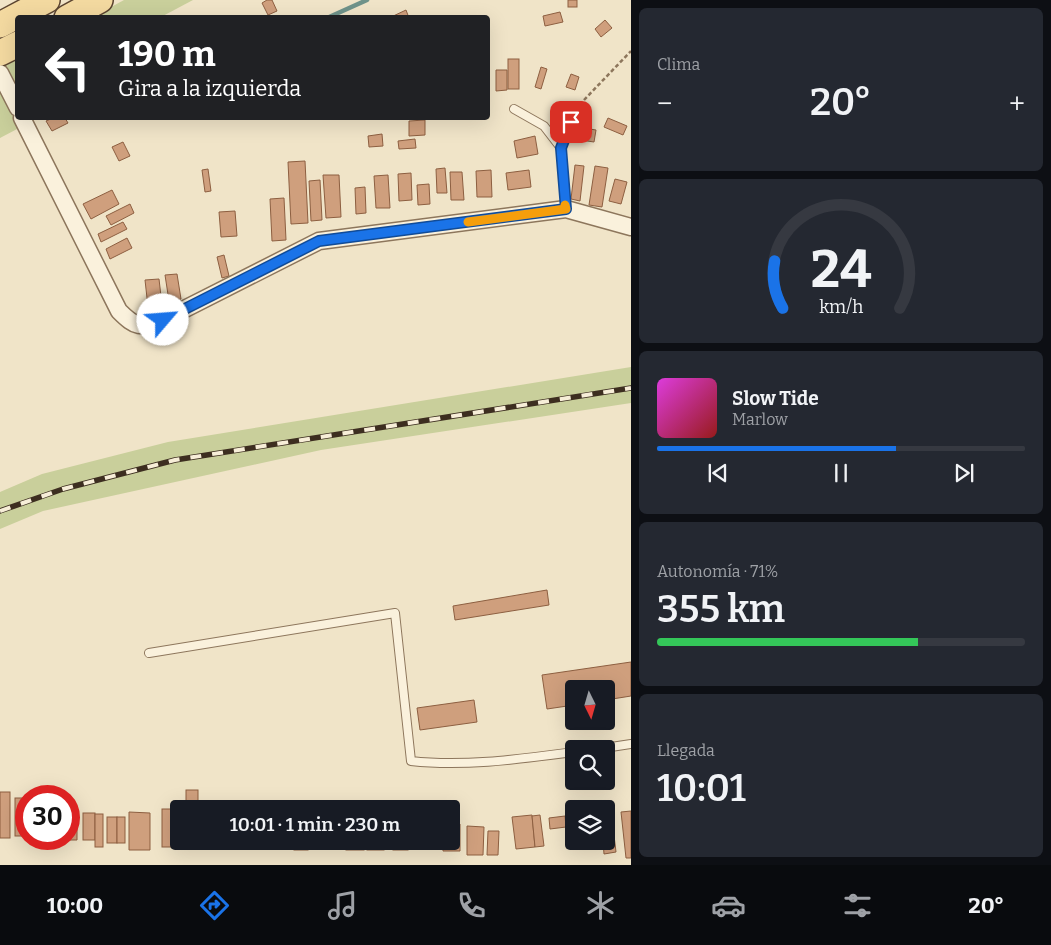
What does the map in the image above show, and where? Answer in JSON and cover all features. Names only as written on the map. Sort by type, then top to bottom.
[{"type":"main road","points":[[19,15],[47,0]]},
{"type":"main road","points":[[72,15],[100,0]]},
{"type":"main road","points":[[0,25],[15,17]]},
{"type":"main road","points":[[0,53],[15,46]]},
{"type":"street","points":[[0,73],[15,102]]},
{"type":"street","points":[[23,120],[119,311],[132,324],[146,326],[163,320],[319,241],[566,209],[631,227]]},
{"type":"lane","points":[[566,209],[561,148],[576,108]]},
{"type":"lane","points":[[514,109],[544,126],[561,148]]},
{"type":"lane","points":[[149,653],[395,613],[411,761],[446,763],[525,758],[565,753]]},
{"type":"lane","points":[[615,746],[631,744]]},
{"type":"path","points":[[576,108],[631,51]]},
{"type":"green space","points":[[124,0],[193,0],[165,15],[96,15]]},
{"type":"green space","points":[[15,57],[15,99],[7,104],[19,128],[0,138],[0,66]]},
{"type":"green space","points":[[631,367],[631,403],[321,450],[43,511],[0,529],[0,492],[42,474],[168,442]]},
{"type":"building","points":[[272,0],[277,11],[268,15],[262,3]]},
{"type":"building","points":[[568,0],[577,0],[577,7],[568,7]]},
{"type":"building","points":[[406,10],[408,15],[395,15]]},
{"type":"building","points":[[560,12],[563,22],[545,26],[543,16]]},
{"type":"building","points":[[605,20],[612,28],[601,37],[595,29]]},
{"type":"building","points":[[508,59],[519,59],[519,89],[508,89]]},
{"type":"building","points":[[541,67],[547,69],[541,89],[535,87]]},
{"type":"building","points":[[496,70],[507,70],[507,90],[496,91]]},
{"type":"building","points":[[571,74],[579,77],[575,90],[566,87]]},
{"type":"building","points":[[608,118],[627,126],[623,135],[604,127]]},
{"type":"building","points":[[66,120],[68,123],[52,131],[46,121]]},
{"type":"building","points":[[425,120],[425,135],[409,136],[409,121]]},
{"type":"building","points":[[577,127],[596,130],[594,142],[574,139]]},
{"type":"building","points":[[382,134],[383,146],[369,147],[368,136]]},
{"type":"building","points":[[535,136],[538,154],[517,158],[514,141]]},
{"type":"building","points":[[415,139],[416,148],[399,149],[398,141]]},
{"type":"building","points":[[123,142],[130,156],[119,161],[112,147]]},
{"type":"building","points":[[305,161],[308,223],[291,224],[288,162]]},
{"type":"building","points":[[575,165],[584,166],[580,201],[571,199]]},
{"type":"building","points":[[595,166],[608,168],[602,207],[589,205]]},
{"type":"building","points":[[445,168],[447,193],[437,193],[436,169]]},
{"type":"building","points":[[208,169],[211,191],[205,192],[202,170]]},
{"type":"building","points":[[491,170],[492,197],[477,197],[476,171]]},
{"type":"building","points":[[529,170],[531,187],[508,190],[506,173]]},
{"type":"building","points":[[450,172],[462,172],[464,200],[451,200]]},
{"type":"building","points":[[411,173],[412,200],[399,201],[398,174]]},
{"type":"building","points":[[323,175],[339,175],[341,217],[326,218]]},
{"type":"building","points":[[388,175],[390,208],[376,208],[374,176]]},
{"type":"building","points":[[615,179],[627,182],[621,204],[609,201]]},
{"type":"building","points":[[320,180],[322,220],[311,221],[309,181]]},
{"type":"building","points":[[429,184],[430,204],[418,205],[417,185]]},
{"type":"building","points":[[365,187],[366,213],[356,214],[355,188]]},
{"type":"building","points":[[112,190],[119,204],[91,219],[83,204]]},
{"type":"building","points":[[284,198],[286,240],[272,241],[270,199]]},
{"type":"building","points":[[130,204],[134,213],[111,225],[106,216]]},
{"type":"building","points":[[235,211],[237,236],[221,237],[219,212]]},
{"type":"building","points":[[123,222],[127,229],[101,242],[98,234]]},
{"type":"building","points":[[127,238],[132,248],[110,259],[106,249]]},
{"type":"building","points":[[224,255],[229,276],[222,278],[217,257]]},
{"type":"building","points":[[177,274],[181,299],[169,301],[165,275]]},
{"type":"building","points":[[159,279],[162,305],[148,307],[145,280]]},
{"type":"building","points":[[547,590],[549,605],[455,620],[453,606]]},
{"type":"building","points":[[631,662],[631,696],[615,699],[615,680],[565,680],[565,706],[547,709],[542,675]]},
{"type":"building","points":[[474,700],[477,722],[420,730],[417,708]]},
{"type":"building","points":[[186,790],[198,790],[198,800],[186,800]]},
{"type":"building","points":[[0,792],[10,792],[10,838],[0,838]]},
{"type":"building","points":[[162,809],[170,809],[170,847],[162,847]]},
{"type":"building","points":[[631,811],[631,858],[626,858],[621,812]]},
{"type":"building","points":[[129,812],[150,813],[150,850],[129,850]]},
{"type":"building","points":[[83,813],[95,813],[95,840],[83,840]]},
{"type":"building","points":[[95,814],[103,814],[103,847],[95,847]]},
{"type":"building","points":[[532,815],[535,847],[516,849],[512,817]]},
{"type":"building","points":[[540,815],[544,846],[535,847],[532,816]]},
{"type":"building","points":[[565,816],[565,827],[550,829],[549,818]]},
{"type":"building","points":[[107,817],[117,817],[117,843],[107,843]]},
{"type":"building","points":[[117,817],[125,817],[125,843],[117,843]]},
{"type":"building","points":[[467,826],[484,827],[483,855],[467,855]]},
{"type":"building","points":[[488,831],[499,831],[498,855],[487,855]]},
{"type":"building","points":[[615,844],[616,852],[604,854],[604,850],[615,850]]},
{"type":"building","points":[[443,850],[460,850],[460,851]]},
{"type":"waterway","points":[[334,15],[367,0]]},
{"type":"railway","points":[[0,511],[63,489],[175,460],[631,388]]},
{"type":"slow traffic","points":[[468,222],[566,209],[565,205]]},
{"type":"route","points":[[163,320],[319,241],[566,209],[561,148],[571,122]]}]
